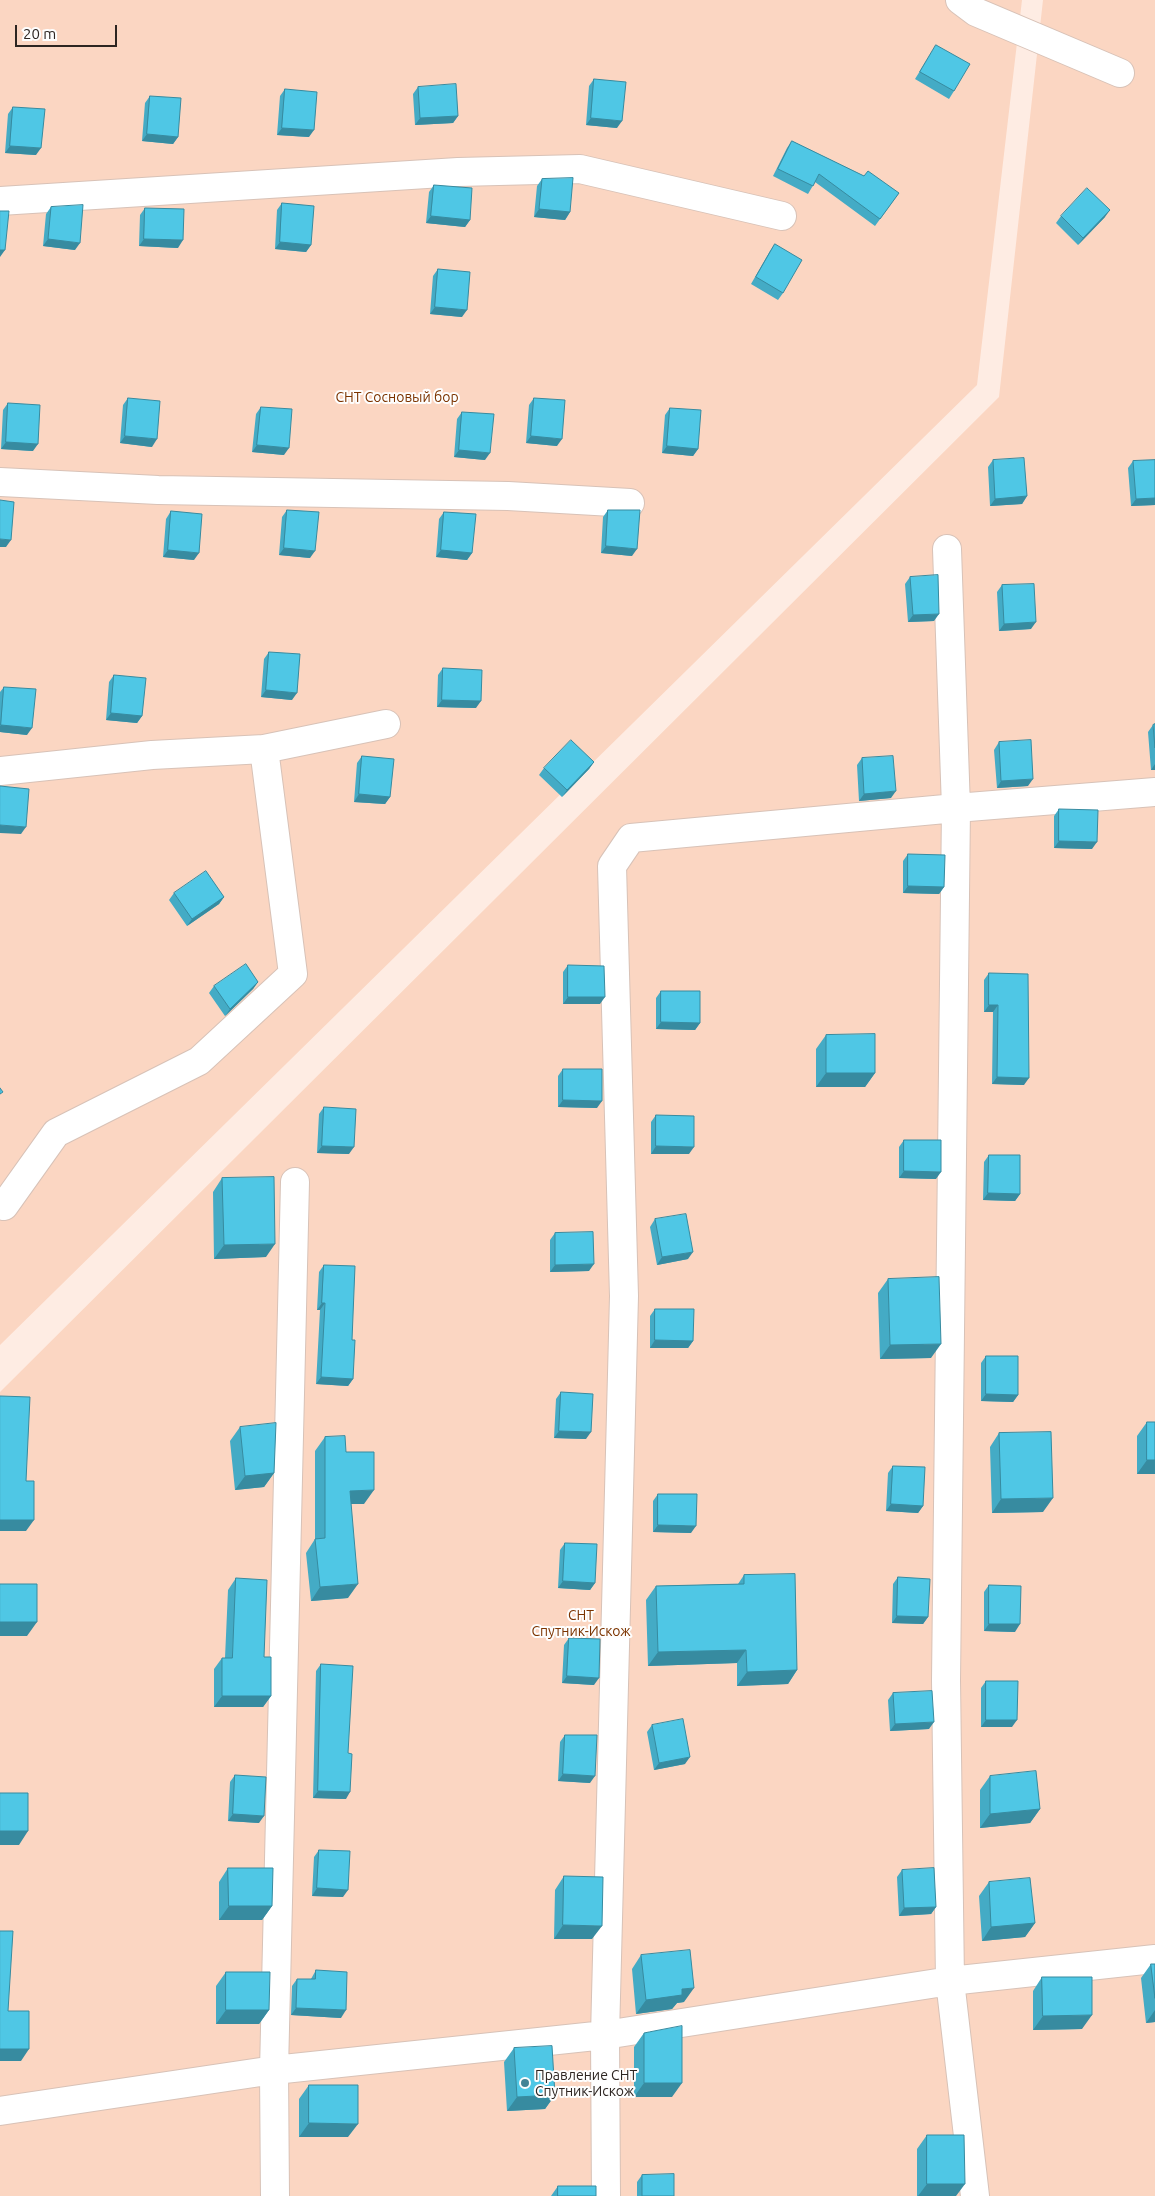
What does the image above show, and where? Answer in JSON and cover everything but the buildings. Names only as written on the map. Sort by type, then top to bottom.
[{"type":"street","points":[[960,0],[976,12],[1120,73]]},
{"type":"street","points":[[0,201],[458,172],[580,169],[782,216]]},
{"type":"street","points":[[0,482],[158,490],[508,496],[630,503]]},
{"type":"street","points":[[947,549],[956,808],[946,1670],[950,1981],[975,2196]]},
{"type":"street","points":[[0,771],[152,754],[264,749],[386,724]]},
{"type":"street","points":[[4,1206],[56,1133],[199,1061],[293,974],[264,749]]},
{"type":"street","points":[[606,2196],[605,2035],[624,1296],[612,866],[631,838],[1155,792]]},
{"type":"street","points":[[275,2196],[274,2070],[295,1182]]},
{"type":"street","points":[[0,2111],[274,2070],[605,2035],[950,1981],[1155,1959]]},
{"type":"green space","name":"СНТ Сосновый бор","points":[[0,0],[1022,0],[977,385],[0,1345]]},
{"type":"green space","name":"СНТ Спутник-Искож","points":[[1043,0],[1155,0],[1155,2196],[0,2196],[0,1392],[999,397]]},
{"type":"place","name":"Правление СНТ Спутник-Искож","points":[[525,2083]]}]
